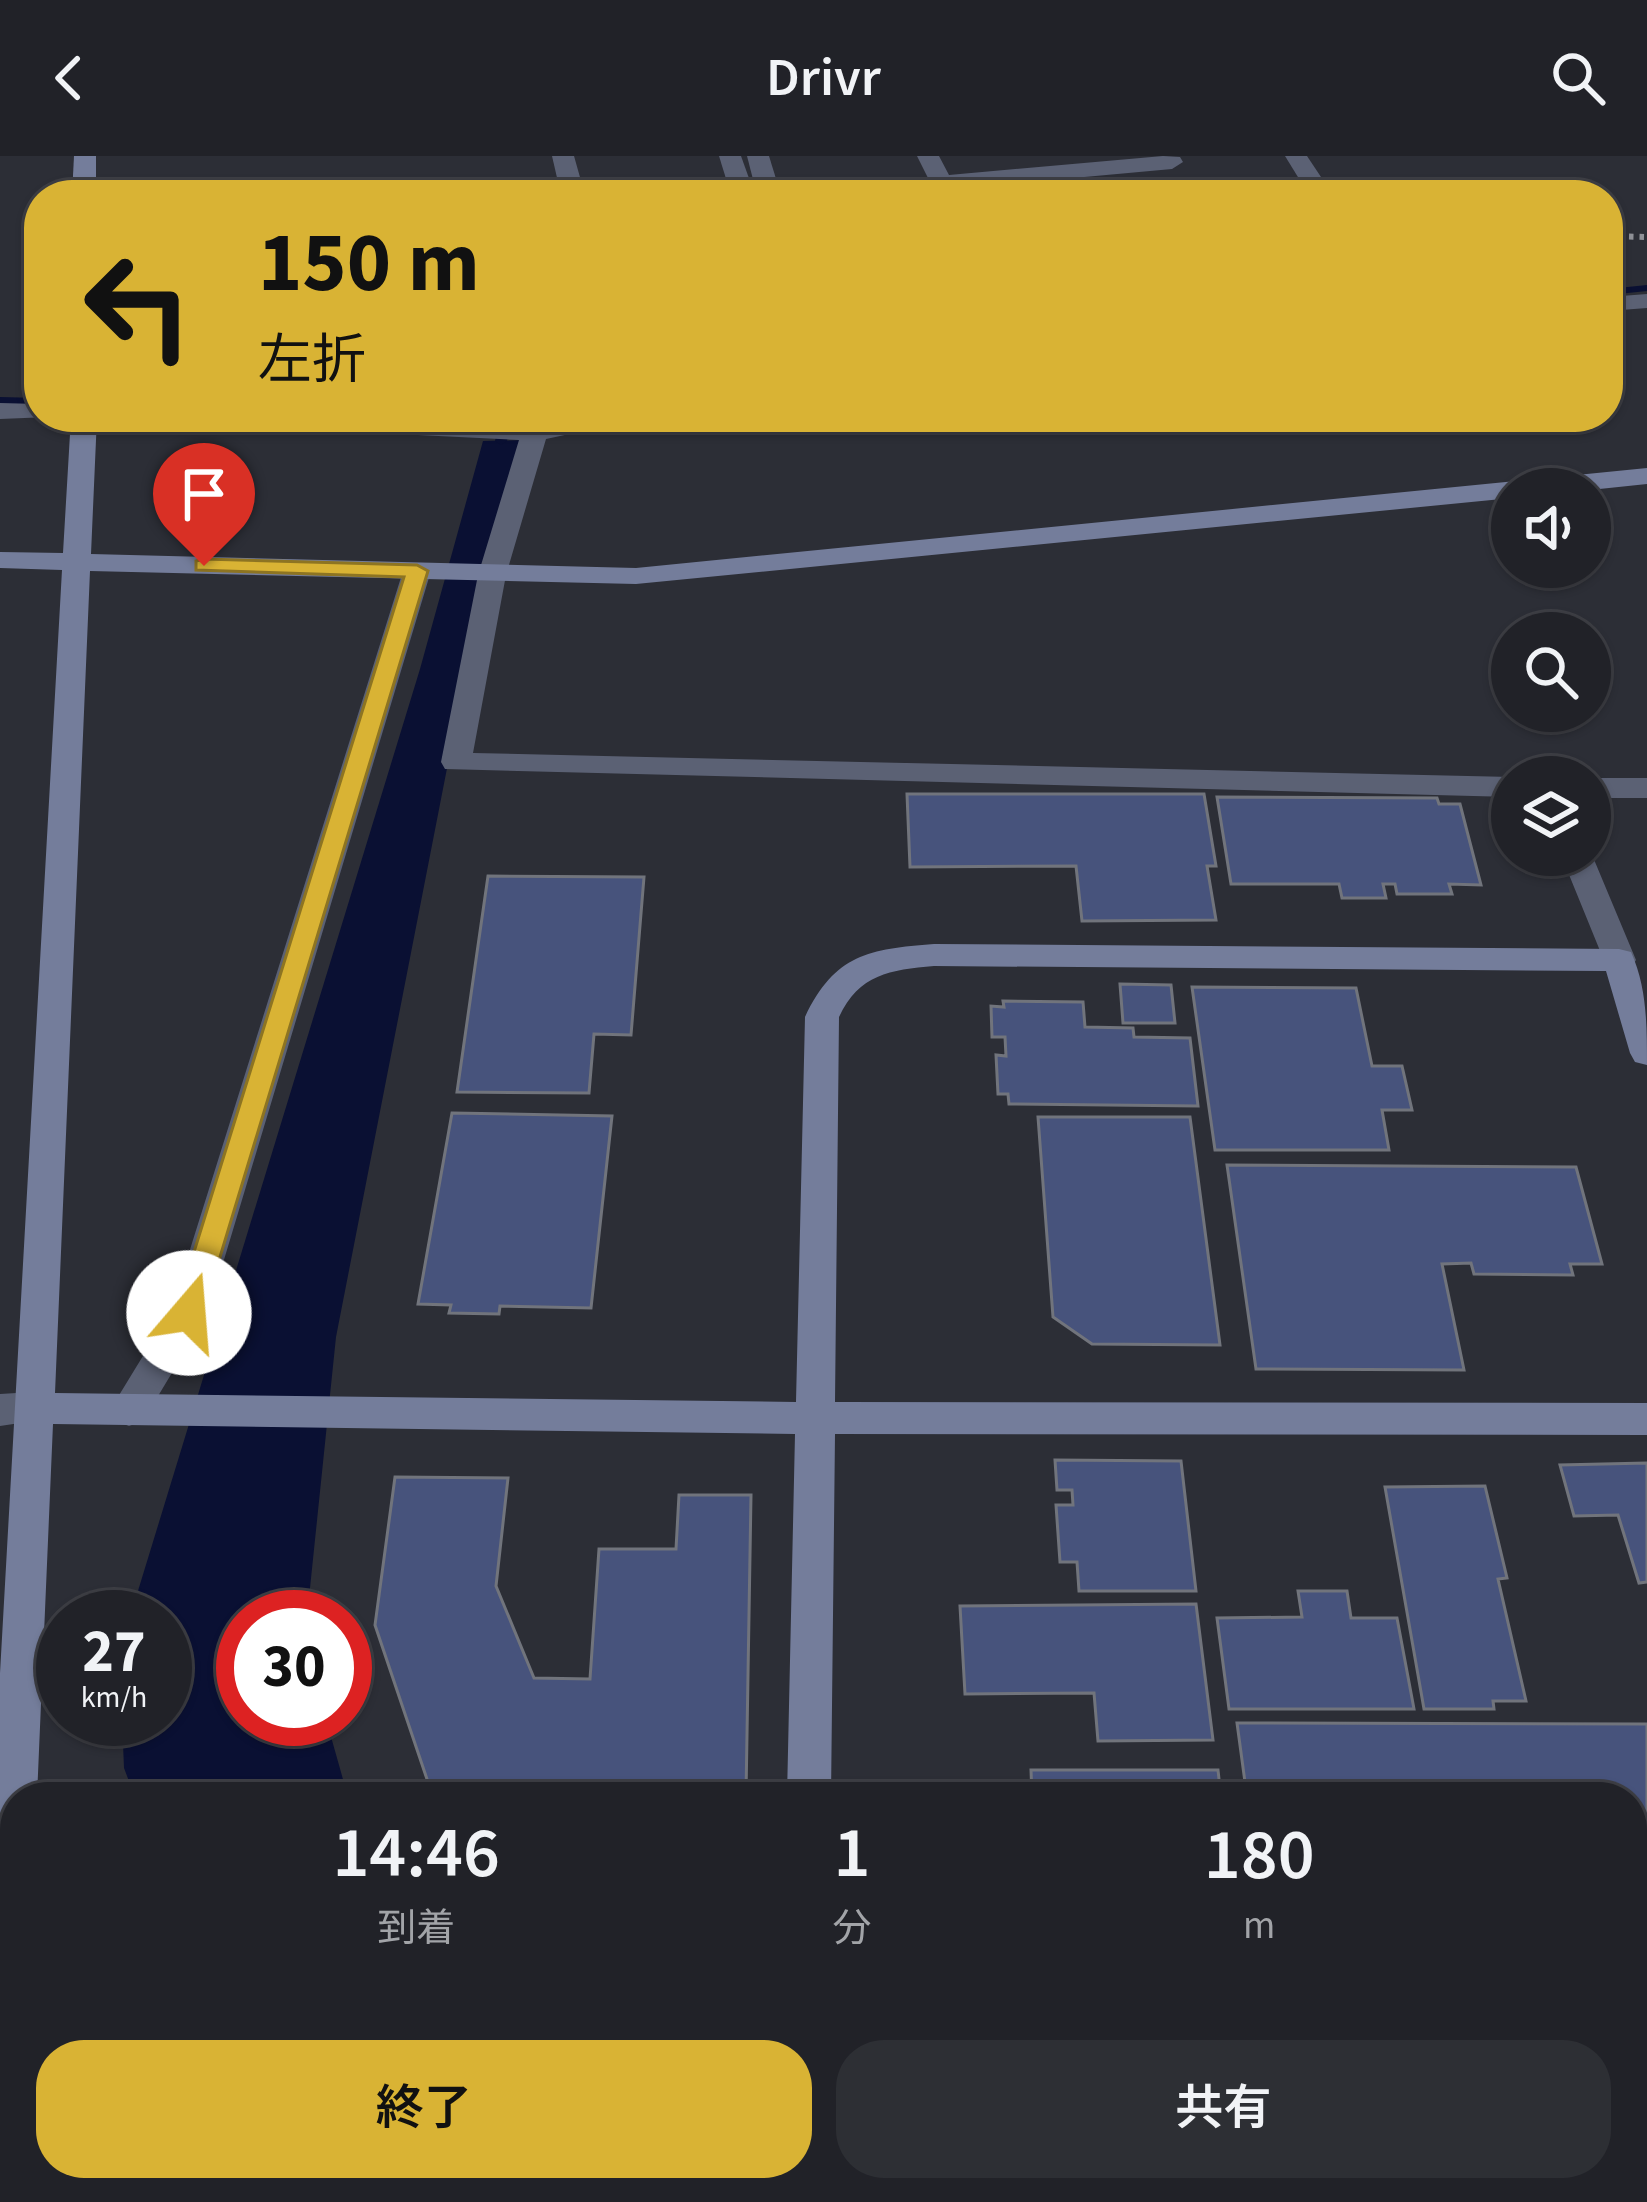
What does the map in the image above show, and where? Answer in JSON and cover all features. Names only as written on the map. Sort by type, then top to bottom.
[{"type":"street","points":[[974,180],[1172,162]]},
{"type":"street","points":[[15,1782],[16,1409],[83,432]]},
{"type":"street","points":[[523,432],[539,432]]},
{"type":"street","points":[[534,433],[492,575],[456,762],[1491,787]]},
{"type":"street","points":[[1611,480],[1647,476]]},
{"type":"street","points":[[0,560],[635,577],[1491,492]]},
{"type":"street","points":[[149,1410],[189,1313],[423,572]]},
{"type":"street","points":[[1611,788],[1647,788]]},
{"type":"street","points":[[1585,876],[1619,961],[1647,1053]]},
{"type":"street","points":[[809,1782],[822,1017],[833,989],[853,970],[880,960],[934,955],[1619,961]]},
{"type":"street","points":[[16,1409],[814,1418],[1647,1420]]},
{"type":"street","points":[[0,2162],[0,2176]]},
{"type":"water","points":[[524,440],[482,589],[336,1337],[310,1590],[216,1590],[216,1746],[334,1746],[344,1782],[129,1782],[123,1746],[192,1746],[192,1590],[138,1590],[420,669],[483,441]]},
{"type":"building","points":[[907,794],[1204,794],[1216,866],[1207,866],[1216,920],[1082,921],[1076,866],[910,867]]},
{"type":"building","points":[[1217,797],[1437,798],[1439,804],[1460,804],[1481,885],[1449,884],[1452,894],[1397,894],[1395,884],[1383,884],[1386,898],[1342,898],[1339,884],[1231,884]]},
{"type":"building","points":[[488,876],[644,877],[631,1035],[594,1034],[589,1093],[457,1092]]},
{"type":"building","points":[[1120,984],[1171,985],[1175,1023],[1123,1023]]},
{"type":"building","points":[[1192,987],[1356,988],[1372,1066],[1402,1066],[1412,1110],[1382,1110],[1389,1150],[1215,1150]]},
{"type":"building","points":[[1003,1001],[1083,1002],[1085,1027],[1133,1028],[1134,1037],[1190,1038],[1198,1106],[1009,1104],[1008,1094],[998,1094],[996,1055],[1006,1056],[1005,1037],[992,1037],[991,1006],[1004,1007]]},
{"type":"building","points":[[452,1113],[612,1116],[591,1308],[500,1306],[499,1314],[449,1313],[451,1305],[418,1304]]},
{"type":"building","points":[[1038,1117],[1190,1117],[1220,1345],[1092,1344],[1053,1317]]},
{"type":"building","points":[[1227,1165],[1576,1167],[1602,1264],[1570,1264],[1573,1275],[1474,1274],[1471,1263],[1442,1264],[1464,1370],[1256,1369]]},
{"type":"building","points":[[1055,1460],[1181,1461],[1196,1591],[1079,1591],[1077,1562],[1060,1562],[1056,1505],[1073,1505],[1072,1490],[1057,1490]]},
{"type":"building","points":[[1647,1463],[1647,1582],[1639,1583],[1618,1515],[1574,1516],[1560,1465]]},
{"type":"building","points":[[395,1477],[508,1478],[496,1586],[534,1678],[590,1679],[599,1549],[676,1549],[679,1495],[751,1495],[746,1782],[428,1782],[375,1625]]},
{"type":"building","points":[[1485,1486],[1507,1578],[1498,1579],[1526,1701],[1493,1701],[1494,1709],[1424,1709],[1385,1487]]},
{"type":"building","points":[[1298,1591],[1347,1591],[1351,1618],[1397,1618],[1414,1709],[1229,1709],[1217,1618],[1302,1617]]},
{"type":"building","points":[[1196,1604],[1213,1740],[1098,1741],[1094,1693],[965,1694],[960,1606]]},
{"type":"building","points":[[1237,1723],[1647,1724],[1647,1782],[1245,1782]]},
{"type":"building","points":[[1031,1770],[1218,1770],[1219,1782],[1031,1782]]},
{"type":"waterway","points":[[1623,290],[1647,288]]},
{"type":"waterway","points":[[0,401],[24,402]]},
{"type":"waterway","points":[[501,441],[503,432]]},
{"type":"route","points":[[189,1313],[417,571],[204,566]]}]
